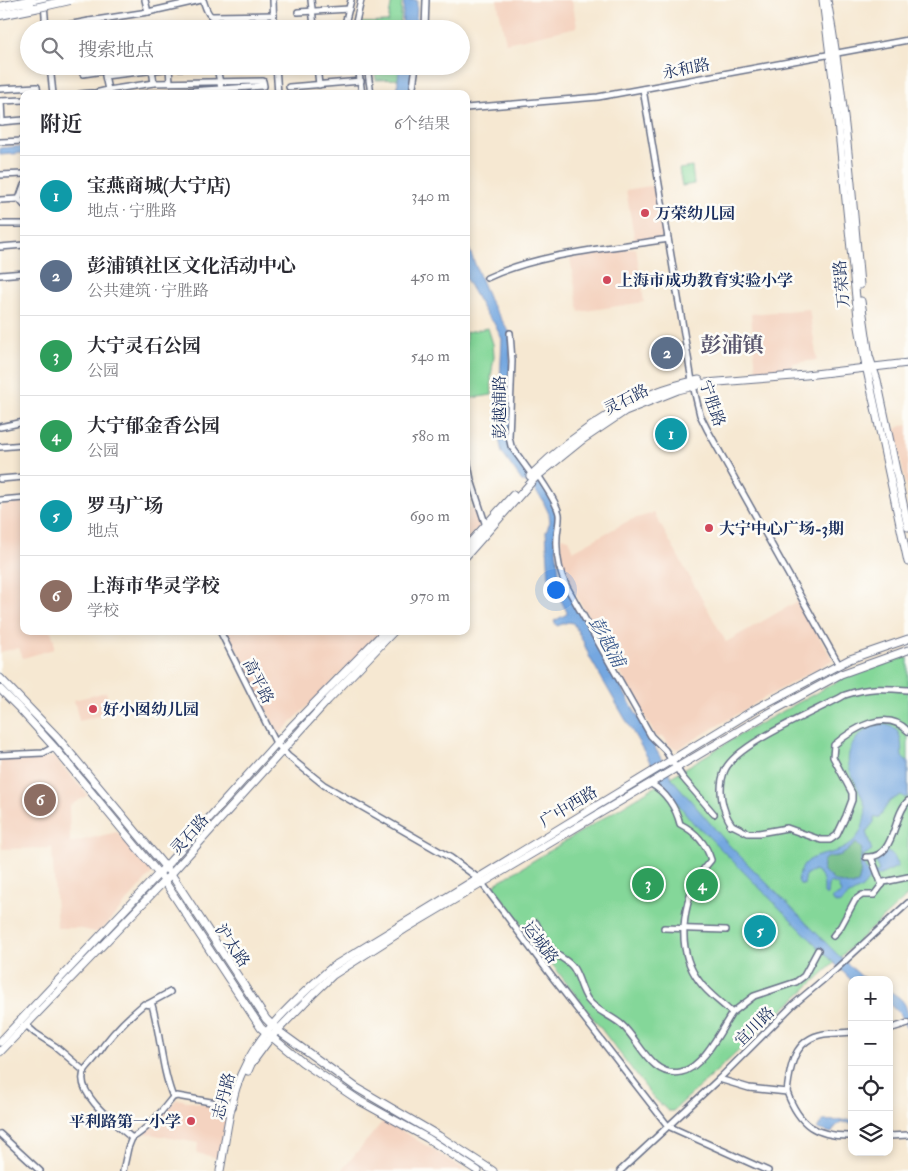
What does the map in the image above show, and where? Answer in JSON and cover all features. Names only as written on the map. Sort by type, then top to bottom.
[{"type":"highway","points":[[0,6],[32,0]]},
{"type":"highway","points":[[0,17],[70,0]]},
{"type":"main road","points":[[0,6],[17,0]]},
{"type":"main road","points":[[0,6],[45,0]]},
{"type":"main road","name":"万荣路","points":[[823,0],[833,53]]},
{"type":"main road","name":"万荣路","points":[[827,0],[850,168],[869,366],[908,562]]},
{"type":"main road","name":"灵石路","points":[[470,551],[534,475],[625,411],[707,378],[869,366],[908,361]]},
{"type":"main road","name":"万荣路","points":[[869,366],[908,527]]},
{"type":"main road","name":"灵石路","points":[[470,543],[524,487]]},
{"type":"main road","name":"灵石路","points":[[0,1042],[165,868],[276,743],[381,635]]},
{"type":"main road","name":"灵石路","points":[[0,1052],[171,874],[282,750],[390,635]]},
{"type":"main road","name":"广中西路","points":[[480,881],[578,816],[757,708],[850,659],[908,640]]},
{"type":"main road","name":"广中西路","points":[[268,1035],[304,991],[332,967],[583,824],[767,714],[841,674],[908,650]]},
{"type":"main road","name":"沪太路","points":[[0,678],[57,737],[171,874],[266,1019],[357,1088],[439,1136],[493,1171]]},
{"type":"main road","name":"沪太路","points":[[0,689],[54,747],[164,881],[261,1028],[302,1062],[360,1101],[427,1138],[478,1171]]},
{"type":"main road","points":[[578,816],[583,824]]},
{"type":"main road","name":"志丹路","points":[[220,1171],[236,1088],[247,1061],[268,1035]]},
{"type":"main road","name":"志丹路","points":[[224,1171],[241,1089],[251,1064],[268,1035]]},
{"type":"street","points":[[45,0],[45,20]]},
{"type":"street","points":[[145,0],[148,12]]},
{"type":"street","points":[[96,20],[148,12],[202,0],[208,14],[219,20]]},
{"type":"street","points":[[273,0],[274,20]]},
{"type":"street","points":[[311,0],[313,20]]},
{"type":"street","points":[[346,20],[351,0]]},
{"type":"street","points":[[356,19],[361,0]]},
{"type":"street","points":[[425,20],[426,0]]},
{"type":"street","points":[[0,17],[44,9]]},
{"type":"street","points":[[298,12],[349,9]]},
{"type":"street","points":[[208,14],[274,15]]},
{"type":"street","name":"永和路","points":[[470,108],[590,98],[908,40]]},
{"type":"street","points":[[51,75],[53,90]]},
{"type":"street","points":[[113,75],[105,76],[108,90],[170,82],[221,88],[263,81],[264,86],[195,90]]},
{"type":"street","points":[[153,75],[154,83]]},
{"type":"street","points":[[170,75],[170,82]]},
{"type":"street","points":[[219,75],[221,88]]},
{"type":"street","points":[[277,75],[278,90]]},
{"type":"street","points":[[318,75],[319,85]]},
{"type":"street","points":[[360,75],[362,90]]},
{"type":"street","points":[[368,75],[370,90]]},
{"type":"street","points":[[413,90],[415,75]]},
{"type":"street","points":[[289,87],[361,81]]},
{"type":"street","points":[[0,89],[38,86],[38,90]]},
{"type":"street","name":"宁胜路","points":[[643,89],[692,384],[700,415],[839,665]]},
{"type":"street","points":[[20,100],[0,101],[1,122],[20,120]]},
{"type":"street","points":[[0,142],[20,141]]},
{"type":"street","points":[[0,175],[20,174]]},
{"type":"street","points":[[0,200],[19,199]]},
{"type":"street","points":[[0,224],[20,224]]},
{"type":"street","points":[[487,278],[527,263],[547,258],[668,240]]},
{"type":"street","points":[[0,247],[20,245]]},
{"type":"street","points":[[0,275],[20,273]]},
{"type":"street","name":"彭越浦路","points":[[510,333],[512,361],[509,437],[511,446],[556,505],[559,514],[557,537],[561,575],[651,736],[661,745],[673,771],[714,814]]},
{"type":"street","points":[[0,427],[20,423]]},
{"type":"street","points":[[0,447],[20,445]]},
{"type":"street","points":[[470,475],[486,526]]},
{"type":"street","points":[[0,479],[20,477]]},
{"type":"street","points":[[0,500],[20,498]]},
{"type":"street","name":"高平路","points":[[222,635],[276,743]]},
{"type":"street","points":[[908,690],[873,688],[851,693],[763,737],[748,747],[730,762],[724,771],[722,806],[731,826],[748,834],[759,834],[787,828],[821,840],[830,840],[837,835],[852,800],[852,793],[833,757],[834,745],[854,730],[875,721],[883,720],[902,724],[908,731]]},
{"type":"street","name":"运城路","points":[[276,743],[300,767],[324,786],[451,858],[480,881],[668,1126],[768,1171]]},
{"type":"street","points":[[0,755],[43,753],[54,747]]},
{"type":"street","points":[[652,783],[676,810],[680,824],[691,830],[707,847],[711,860],[692,889],[683,929],[690,967],[697,980],[706,991],[732,1013]]},
{"type":"street","points":[[882,885],[876,868],[869,857],[881,852],[888,844],[903,806],[908,801]]},
{"type":"street","points":[[832,936],[841,926],[855,900],[862,895],[874,895],[884,882],[908,877]]},
{"type":"street","name":"宜川路","points":[[620,1171],[719,1079],[793,1005],[836,970],[906,906]]},
{"type":"street","points":[[536,923],[549,946],[574,969],[591,1004],[625,1028],[648,1059],[663,1070],[673,1073],[683,1072],[699,1062],[732,1013],[754,996],[796,982],[804,976],[818,950]]},
{"type":"street","points":[[664,928],[726,930]]},
{"type":"street","points":[[132,1138],[99,1108],[88,1095],[84,1082],[84,1071],[121,1025],[144,1004],[148,1004],[170,992]]},
{"type":"street","points":[[148,1004],[152,1005],[154,1012],[165,1073],[174,1097]]},
{"type":"street","points":[[893,1028],[905,1024]]},
{"type":"street","points":[[26,1025],[55,1046],[84,1071]]},
{"type":"street","points":[[848,1032],[819,1035],[803,1045],[794,1056],[787,1092],[798,1115],[816,1130],[829,1135],[848,1136]]},
{"type":"street","points":[[719,1079],[749,1088],[787,1092]]},
{"type":"street","points":[[123,1171],[132,1138],[154,1120],[174,1097],[232,1106]]},
{"type":"street","points":[[0,1134],[40,1171]]},
{"type":"street","points":[[893,1136],[908,1135]]},
{"type":"shaded area","points":[[497,0],[572,0],[577,27],[506,43]]},
{"type":"shaded area","name":"万荣幼儿园","points":[[656,185],[664,237],[635,242],[626,190]]},
{"type":"shaded area","name":"上海市成功教育实验小学","points":[[636,248],[644,302],[579,312],[570,258]]},
{"type":"shaded area","points":[[809,309],[817,360],[793,363],[793,367],[756,371],[751,314]]},
{"type":"shaded area","points":[[908,425],[908,497],[895,430],[901,426]]},
{"type":"shaded area","points":[[20,503],[20,635],[52,635],[54,640],[54,649],[23,658],[19,648],[0,652],[0,505]]},
{"type":"shaded area","points":[[478,506],[482,522],[470,538],[470,508]]},
{"type":"shaded area","points":[[654,513],[726,642],[798,601],[833,660],[678,749],[670,746],[663,736],[657,738],[565,575],[561,556],[561,537],[569,539],[573,551],[630,520]]},
{"type":"shaded area","points":[[229,635],[378,635],[279,735]]},
{"type":"shaded area","name":"好小囡幼儿园","points":[[106,692],[111,713],[79,721],[74,700]]},
{"type":"shaded area","points":[[54,757],[88,795],[69,806],[70,843],[117,832],[152,873],[99,933],[78,928],[57,928],[52,848],[2,849],[0,759]]},
{"type":"shaded area","name":"平利路第一小学","points":[[177,1099],[228,1109],[218,1158],[197,1153],[198,1143],[145,1133]]},
{"type":"shaded area","points":[[384,1120],[432,1149],[467,1171],[341,1171]]},
{"type":"green space","points":[[392,0],[402,0],[401,20],[388,20]]},
{"type":"green space","points":[[375,75],[399,75],[399,79],[376,80]]},
{"type":"green space","points":[[692,167],[694,184],[682,186],[679,169]]},
{"type":"green space","points":[[488,328],[493,344],[494,356],[491,377],[492,395],[470,398],[470,331]]},
{"type":"green space","points":[[908,658],[908,895],[673,1111],[668,1111],[653,1097],[495,889],[495,884],[743,733],[847,676]]},
{"type":"green space","points":[[856,843],[862,849],[858,883],[853,886],[834,881],[823,870],[824,861],[828,857],[843,854]]},
{"type":"water","points":[[404,0],[417,0],[416,20],[403,20]]},
{"type":"water","points":[[398,75],[412,75],[410,90],[397,90]]},
{"type":"water","points":[[20,146],[20,153],[0,155],[0,148]]},
{"type":"water","points":[[470,251],[489,300],[510,333],[511,446],[536,481],[542,484],[557,511],[555,536],[559,576],[673,780],[727,843],[861,976],[848,977],[695,825],[664,786],[590,658],[573,623],[568,622],[557,626],[554,621],[567,614],[567,612],[549,576],[546,531],[550,522],[549,514],[542,499],[531,486],[522,481],[502,453],[498,433],[502,339],[494,323],[486,314],[470,286]]},
{"type":"water","points":[[883,724],[894,728],[900,736],[902,757],[906,761],[908,760],[908,796],[905,798],[901,795],[890,801],[879,817],[874,818],[874,822],[866,832],[872,851],[864,855],[863,863],[871,873],[879,871],[876,862],[887,852],[893,855],[898,864],[897,867],[880,875],[872,876],[862,888],[849,895],[839,904],[834,902],[832,898],[841,893],[838,885],[831,882],[828,885],[827,896],[824,894],[822,877],[818,873],[814,871],[806,874],[804,885],[800,884],[798,878],[803,866],[813,858],[844,848],[860,832],[866,808],[851,773],[849,756],[851,747],[857,738],[869,728]],"holes":[[[856,843],[862,849],[859,879],[858,883],[853,886],[834,881],[823,870],[826,858],[843,854]]]},
{"type":"water","points":[[893,994],[900,998],[906,1006],[908,1030],[899,1013],[893,1008]]},
{"type":"water","points":[[848,1120],[848,1123],[837,1125],[832,1133],[817,1129],[823,1121]]},
{"type":"place","name":"万荣幼儿园","points":[[645,213]]},
{"type":"place","name":"上海市成功教育实验小学","points":[[607,280]]},
{"type":"place","name":"彭浦镇社区文化活动中心","points":[[667,353]]},
{"type":"place","name":"宝燕商城(大宁店)","points":[[671,434]]},
{"type":"place","name":"大宁中心广场-3期","points":[[709,528]]},
{"type":"place","name":"好小囡幼儿园","points":[[93,709]]},
{"type":"place","name":"上海市华灵学校","points":[[40,800]]},
{"type":"place","name":"大宁灵石公园","points":[[648,884]]},
{"type":"place","name":"大宁郁金香公园","points":[[702,885]]},
{"type":"place","name":"罗马广场","points":[[760,931]]},
{"type":"place","name":"平利路第一小学","points":[[191,1121]]},
{"type":"district","name":"彭浦镇","points":[[732,345]]},
{"type":"water label","name":"彭越浦","points":[[607,642]]}]
